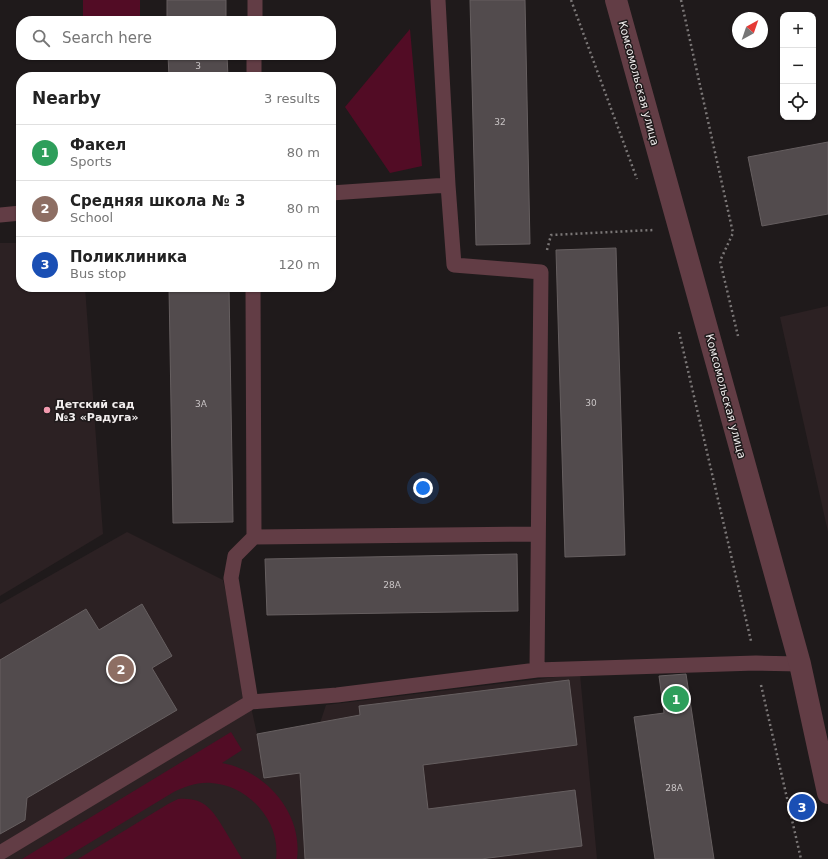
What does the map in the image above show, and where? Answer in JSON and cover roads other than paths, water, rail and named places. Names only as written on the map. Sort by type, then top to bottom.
[{"type":"street","name":"Комсомольская улица","points":[[616,0],[800,664],[828,793]]},
{"type":"lane","points":[[255,0],[255,16]]},
{"type":"lane","points":[[438,0],[454,265],[541,272],[537,670]]},
{"type":"lane","points":[[254,60],[254,72]]},
{"type":"lane","points":[[336,194],[448,185]]},
{"type":"lane","points":[[0,215],[16,213]]},
{"type":"lane","points":[[253,292],[254,538]]},
{"type":"lane","points":[[251,702],[231,578],[235,556],[254,538],[538,534]]},
{"type":"lane","points":[[0,853],[251,702],[337,695],[537,670],[756,663],[800,664]]},
{"type":"place","name":"Детский сад №3 «Радуга»","points":[[47,410]]},
{"type":"place","name":"Средняя школа № 3","points":[[121,669]]},
{"type":"place","name":"Факел","points":[[676,699]]},
{"type":"place","name":"Поликлиника","points":[[802,807]]}]
